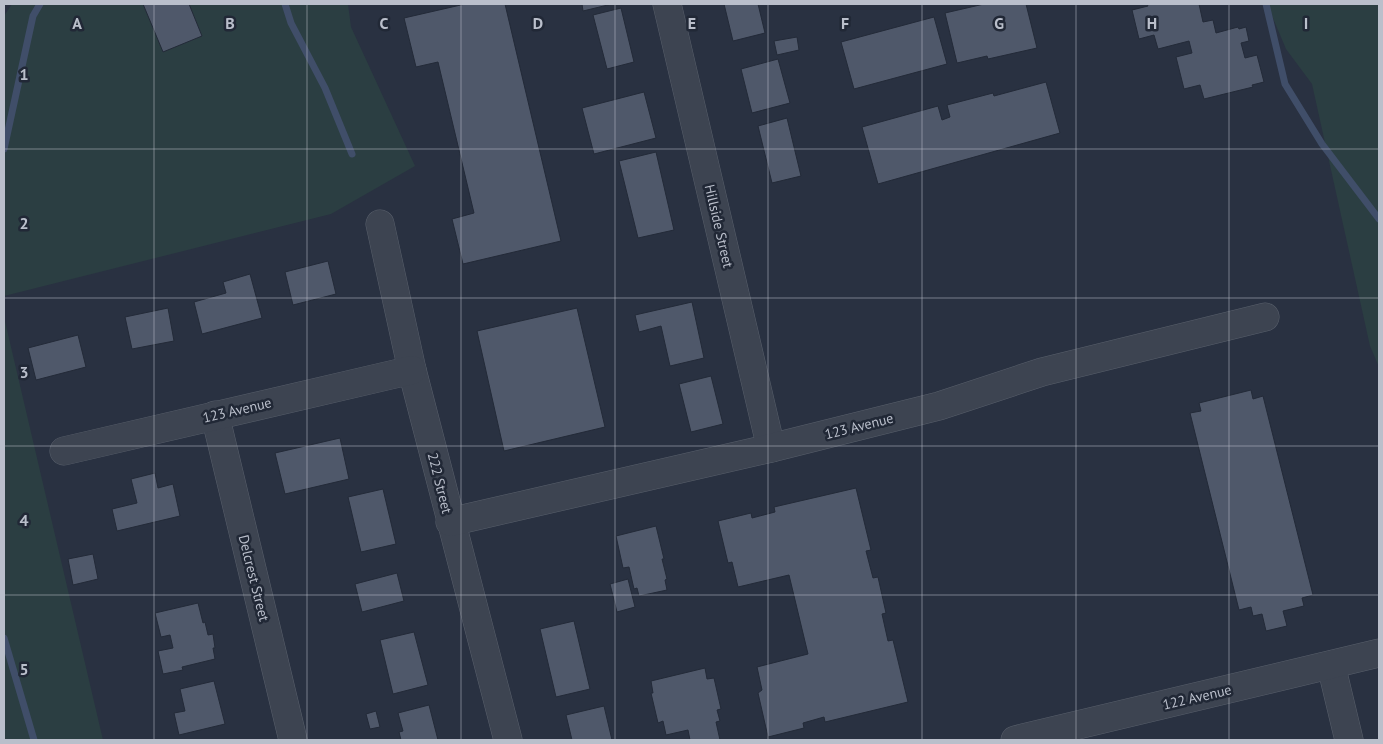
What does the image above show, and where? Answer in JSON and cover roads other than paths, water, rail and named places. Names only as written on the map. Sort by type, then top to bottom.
[{"type":"street","name":"Hillside Street","points":[[667,4],[771,448]]},
{"type":"street","name":"222 Street","points":[[380,224],[412,370],[508,740]]},
{"type":"street","name":"123 Avenue","points":[[450,522],[771,448],[939,406],[1042,372],[1265,317]]},
{"type":"street","name":"123 Avenue","points":[[64,451],[412,370]]},
{"type":"street","name":"Delcrest Street","points":[[215,415],[293,740]]},
{"type":"street","name":"122 Avenue","points":[[1015,740],[1379,653]]},
{"type":"street","points":[[1330,665],[1349,740]]},
{"type":"waterway","points":[[4,149],[33,16],[40,4]]},
{"type":"waterway","points":[[285,4],[291,23],[325,88],[352,154]]},
{"type":"waterway","points":[[1266,4],[1285,84],[1322,144],[1379,219]]},
{"type":"waterway","points":[[4,638],[34,740]]}]
